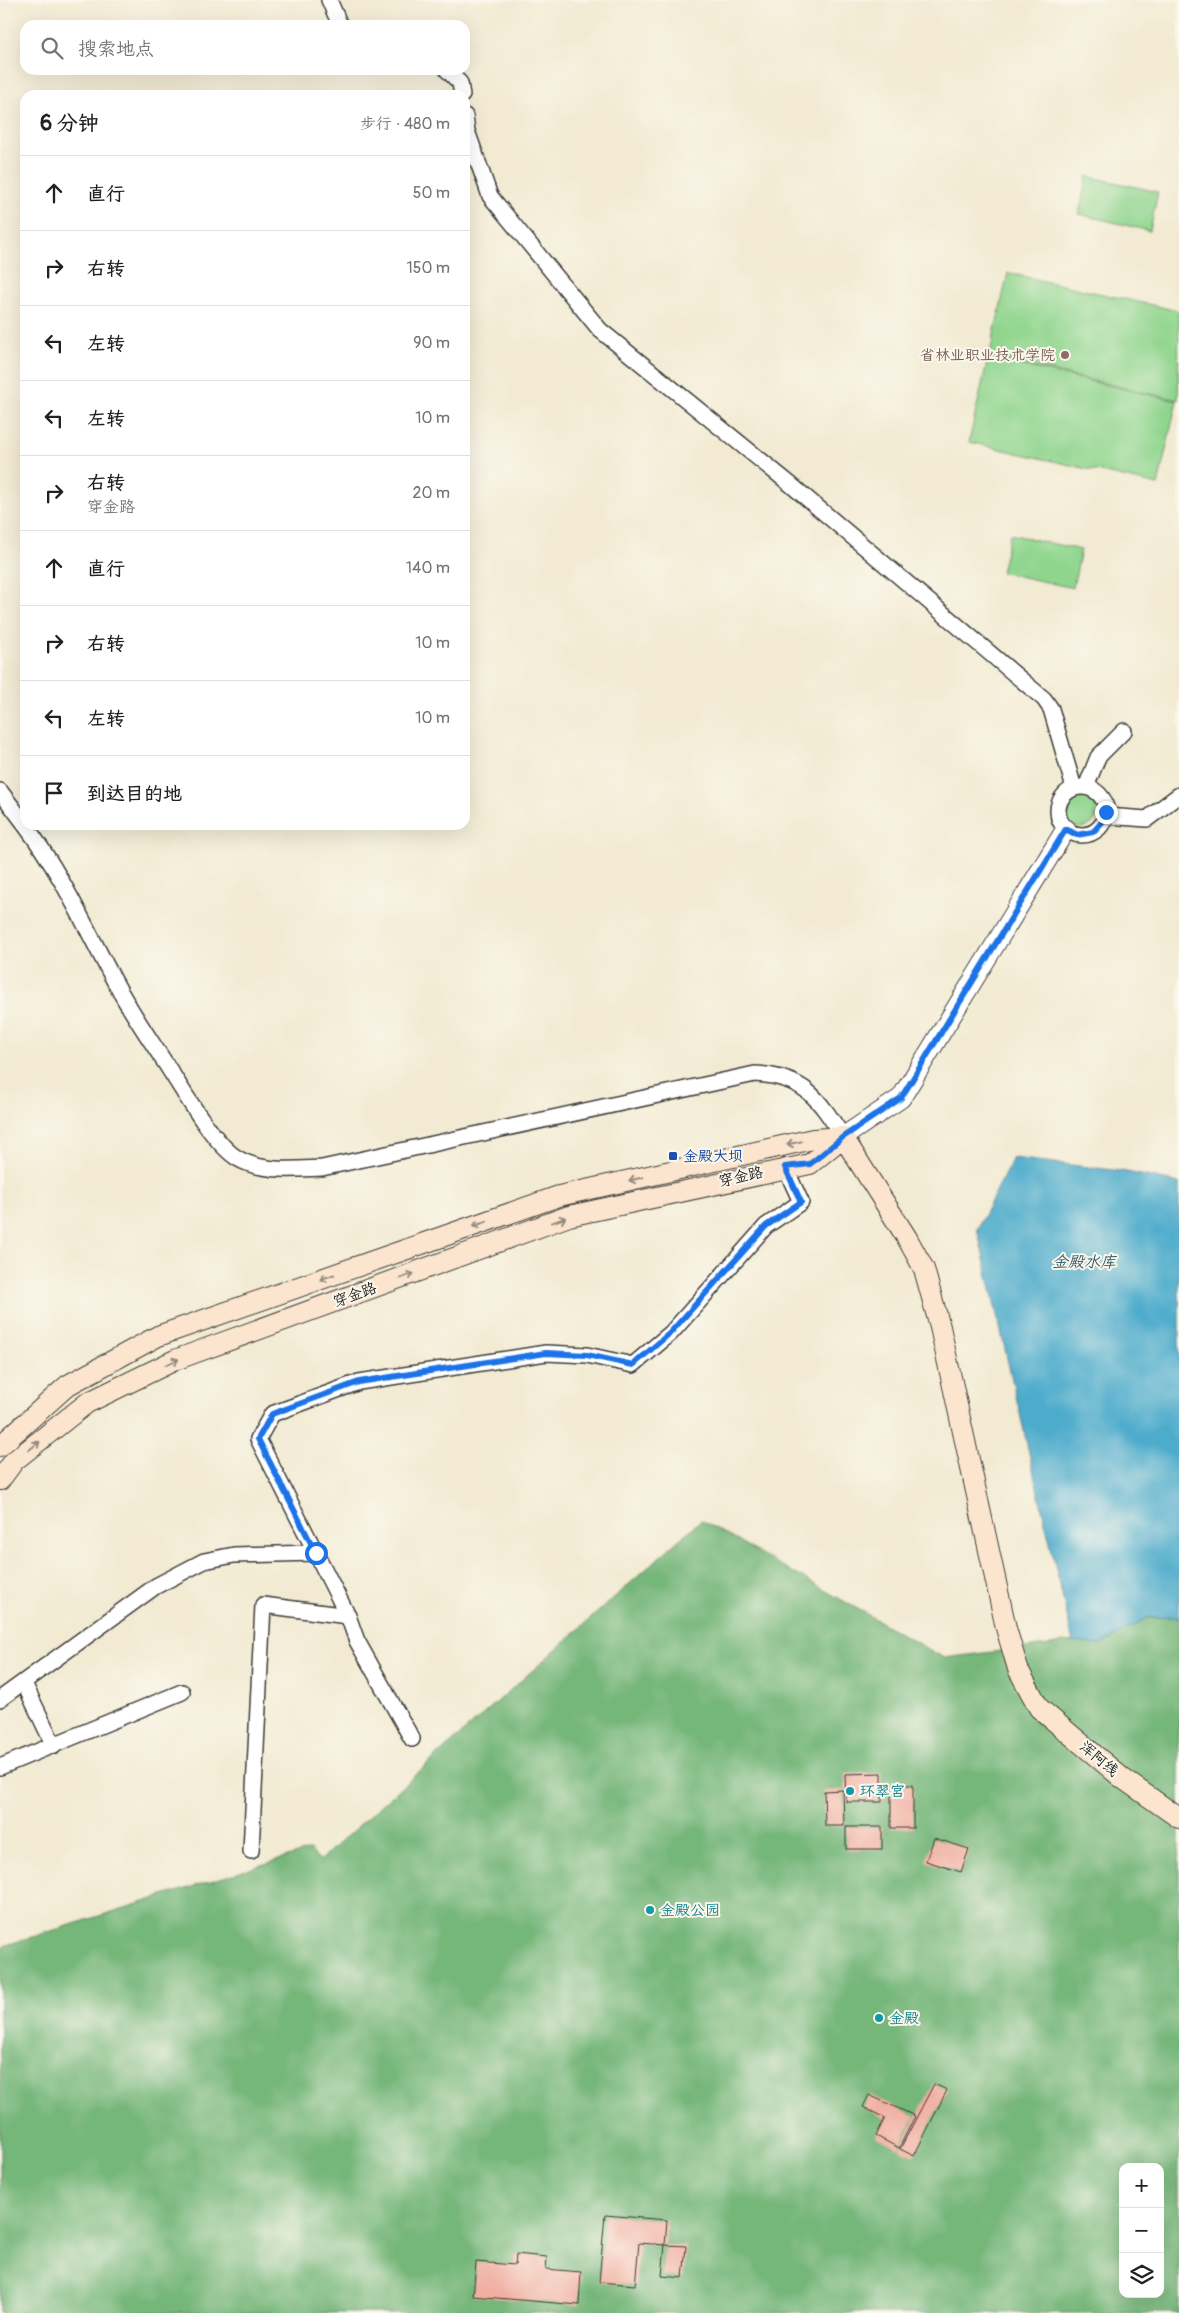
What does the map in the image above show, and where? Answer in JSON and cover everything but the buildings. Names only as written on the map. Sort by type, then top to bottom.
[{"type":"main road","name":"穿金路","points":[[0,1480],[14,1462],[87,1403],[175,1360],[569,1216],[785,1167],[810,1164],[843,1137]]},
{"type":"main road","name":"穿金路","points":[[0,1446],[68,1385],[158,1336],[559,1196],[814,1139],[843,1137]]},
{"type":"main road","name":"浑阿线","points":[[843,1137],[907,1238],[924,1269],[940,1327],[1006,1628],[1018,1669],[1039,1708],[1122,1778],[1179,1818]]},
{"type":"street","points":[[329,0],[338,20]]},
{"type":"street","points":[[452,75],[460,83],[461,90]]},
{"type":"street","points":[[470,139],[490,196],[600,330],[790,484],[1044,699],[1051,709],[1080,788],[1100,796],[1105,804],[1106,816],[1100,827],[1085,835],[1077,835],[1066,829],[1058,819],[1057,810],[1063,795],[1080,788],[1098,757],[1124,731]]},
{"type":"street","points":[[0,791],[20,818]]},
{"type":"street","points":[[1106,816],[1147,819],[1179,795]]},
{"type":"street","points":[[29,830],[56,868],[122,994],[191,1104],[214,1135],[235,1157],[250,1164],[282,1170],[322,1168],[755,1074],[778,1075],[808,1090],[826,1111],[843,1137],[901,1098],[1066,829]]},
{"type":"street","points":[[412,1738],[357,1641],[348,1616],[258,1439],[272,1414],[359,1382],[546,1353],[587,1355],[633,1365],[670,1333],[766,1226],[801,1202],[785,1167]]},
{"type":"street","points":[[0,1699],[156,1586],[204,1561],[234,1555],[316,1553]]},
{"type":"street","points":[[251,1851],[262,1605],[348,1616]]},
{"type":"street","points":[[24,1683],[54,1746]]},
{"type":"street","points":[[0,1767],[182,1692]]},
{"type":"green space","points":[[1087,176],[1158,192],[1150,231],[1079,214]]},
{"type":"green space","points":[[1008,273],[1179,311],[1178,400],[989,357]]},
{"type":"green space","points":[[988,358],[1177,401],[1158,485],[969,442]]},
{"type":"green space","points":[[1010,534],[1081,550],[1073,588],[1001,572]]},
{"type":"green space","points":[[1081,796],[1093,800],[1097,812],[1093,824],[1081,828],[1069,824],[1065,812],[1069,800]]},
{"type":"green space","name":"金殿公园","points":[[701,1520],[944,1658],[1073,1642],[1101,1645],[1147,1618],[1179,1617],[1179,2313],[0,2313],[0,1947],[310,1850],[320,1860]]},
{"type":"water","name":"金殿水库","points":[[1013,1158],[1122,1171],[1179,1183],[1179,1617],[1147,1618],[1101,1645],[1073,1642],[977,1229]]},
{"type":"place","name":"省林业职业技术学院","points":[[1065,355]]},
{"type":"place","name":"金殿大坝","points":[[673,1156]]},
{"type":"place","name":"环翠宫","points":[[850,1791]]},
{"type":"place","name":"金殿公园","points":[[650,1910]]},
{"type":"place","name":"金殿","points":[[879,2018]]},
{"type":"route","points":[[316,1553],[258,1439],[272,1414],[359,1382],[546,1353],[587,1355],[633,1365],[670,1333],[766,1226],[801,1202],[785,1167],[810,1164],[843,1137],[901,1098],[1066,829],[1077,835],[1093,832],[1100,827],[1106,812]]}]
